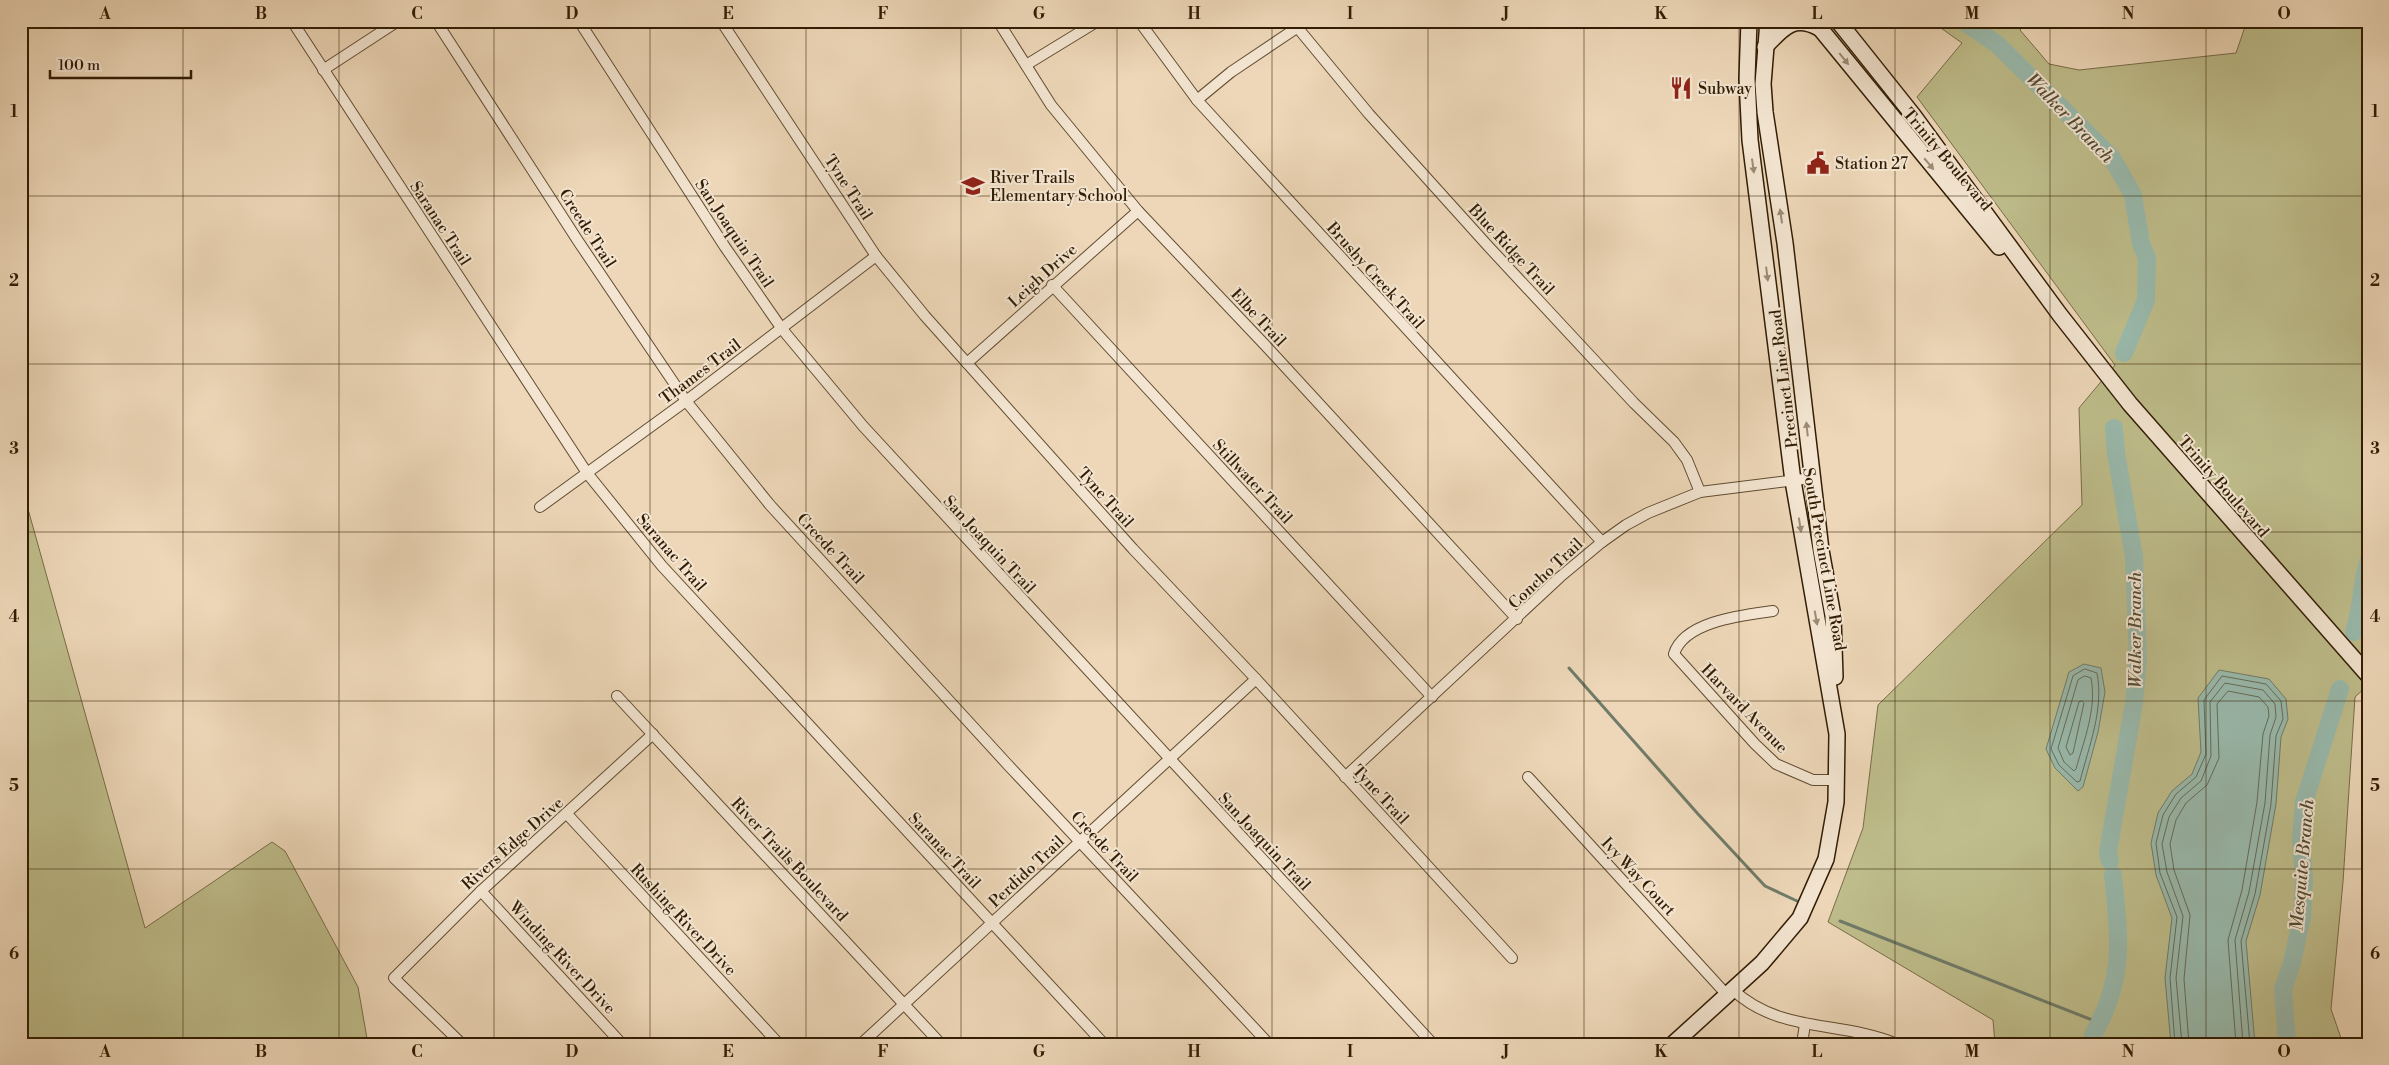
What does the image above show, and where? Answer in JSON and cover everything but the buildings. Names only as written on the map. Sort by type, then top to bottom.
[{"type":"main road","name":"South Precinct Line Road","points":[[1673,1044],[1768,956],[1800,918],[1826,859],[1831,840],[1836,802],[1837,734],[1793,481],[1757,191],[1747,99],[1747,44],[1750,21]]},
{"type":"main road","name":"Precinct Line Road","points":[[1768,21],[1765,47],[1764,112],[1778,192],[1821,550],[1833,616],[1837,734]]},
{"type":"main road","name":"Trinity Boulevard","points":[[1838,21],[1913,115],[2060,315],[2143,419],[2368,675]]},
{"type":"main road","points":[[1765,47],[1779,32],[1796,22],[1807,22],[1816,25]]},
{"type":"main road","name":"Trinity Boulevard","points":[[1816,25],[1987,234],[2060,315]]},
{"type":"main road","points":[[1757,191],[1778,192]]},
{"type":"main road","points":[[1761,226],[1767,225],[1774,232],[1790,348],[1799,364]]},
{"type":"street","name":"Saranac Trail","points":[[292,21],[587,473],[662,566],[1104,1044]]},
{"type":"street","points":[[323,70],[398,21]]},
{"type":"street","name":"Creede Trail","points":[[436,21],[578,241],[686,401],[770,505],[1269,1044]]},
{"type":"street","name":"San Joaquin Trail","points":[[579,21],[725,247],[782,328],[863,426],[1433,1044]]},
{"type":"street","name":"Tyne Trail","points":[[721,21],[876,256],[925,316],[1133,549],[1256,679],[1512,958]]},
{"type":"street","name":"Elbe Trail","points":[[998,21],[1051,105],[1138,211],[1265,345],[1517,619]]},
{"type":"street","points":[[1026,65],[1098,21]]},
{"type":"street","name":"Brushy Creek Trail","points":[[1138,21],[1197,100],[1602,542]]},
{"type":"street","points":[[1197,100],[1231,72],[1307,21]]},
{"type":"street","name":"Blue Ridge Trail","points":[[1298,27],[1369,114],[1488,246],[1634,404],[1674,442],[1687,460],[1700,492]]},
{"type":"street","name":"Leigh Drive","points":[[967,363],[1052,285],[1138,211]]},
{"type":"street","name":"Thames Trail","points":[[540,508],[686,401],[876,256]]},
{"type":"street","name":"Stillwater Trail","points":[[1052,285],[1432,697]]},
{"type":"street","name":"Concho Trail","points":[[1346,777],[1560,577],[1602,542],[1648,513],[1700,492],[1812,478]]},
{"type":"street","name":"Harvard Avenue","points":[[1772,611],[1729,618],[1706,625],[1686,636],[1676,648],[1674,654],[1755,744],[1776,764],[1812,780],[1836,780]]},
{"type":"street","name":"Perdido Trail","points":[[861,1044],[1256,679]]},
{"type":"street","name":"River Trails Boulevard","points":[[617,696],[941,1044]]},
{"type":"street","name":"Rivers Edge Drive","points":[[462,1044],[394,978],[481,891],[653,734]]},
{"type":"street","name":"Ivy Way Court","points":[[1528,777],[1730,992],[1770,1015],[1805,1024],[1857,1031],[1897,1044]]},
{"type":"street","name":"Rushing River Drive","points":[[567,814],[779,1044]]},
{"type":"street","name":"Winding River Drive","points":[[481,891],[622,1044]]},
{"type":"street","points":[[1802,1044],[1805,1024]]},
{"type":"shaded area","points":[[1931,21],[2029,21],[2020,30],[2049,64],[2079,70],[2236,53],[2247,21],[2368,21],[2368,685],[2355,697],[2343,882],[2331,1009],[2343,1044],[1995,1044],[1993,1020],[1828,922],[1863,828],[1878,705],[2082,505],[2079,408],[2115,365],[1917,97],[1962,43]]},
{"type":"shaded area","points":[[21,484],[145,928],[272,842],[285,851],[358,987],[368,1044],[21,1044]]},
{"type":"water","points":[[2084,664],[2101,668],[2105,692],[2098,732],[2083,787],[2078,791],[2055,768],[2046,749],[2069,672]]},
{"type":"water","points":[[2219,670],[2269,679],[2286,699],[2288,719],[2281,737],[2276,804],[2260,895],[2246,941],[2255,1044],[2171,1044],[2165,978],[2172,918],[2156,875],[2151,843],[2158,813],[2172,791],[2192,774],[2201,752],[2198,698]]},
{"type":"waterway","name":"Walker Branch","points":[[1963,21],[1997,44],[2112,158],[2133,195],[2141,244],[2147,258],[2146,300],[2124,353]]},
{"type":"waterway","name":"Walker Branch","points":[[2110,861],[2108,852],[2134,703],[2138,659],[2134,557],[2116,453],[2114,428]]},
{"type":"waterway","name":"Mesquite Branch","points":[[2354,632],[2359,615],[2368,562]]},
{"type":"waterway","points":[[1569,668],[1698,814],[1765,886],[1797,901]]},
{"type":"waterway","name":"Mesquite Branch","points":[[2287,1044],[2283,989],[2292,963],[2302,916],[2304,880],[2301,839],[2304,802],[2340,689]]},
{"type":"waterway","name":"Walker Branch","points":[[2093,1044],[2093,1035],[2104,1014],[2111,994],[2118,957],[2113,875]]},
{"type":"waterway","points":[[1840,921],[2100,1023]]},
{"type":"place","name":"Subway","points":[[1681,88]]},
{"type":"place","name":"Station 27","points":[[1818,163]]},
{"type":"place","name":"River Trails Elementary School","points":[[973,186]]}]
